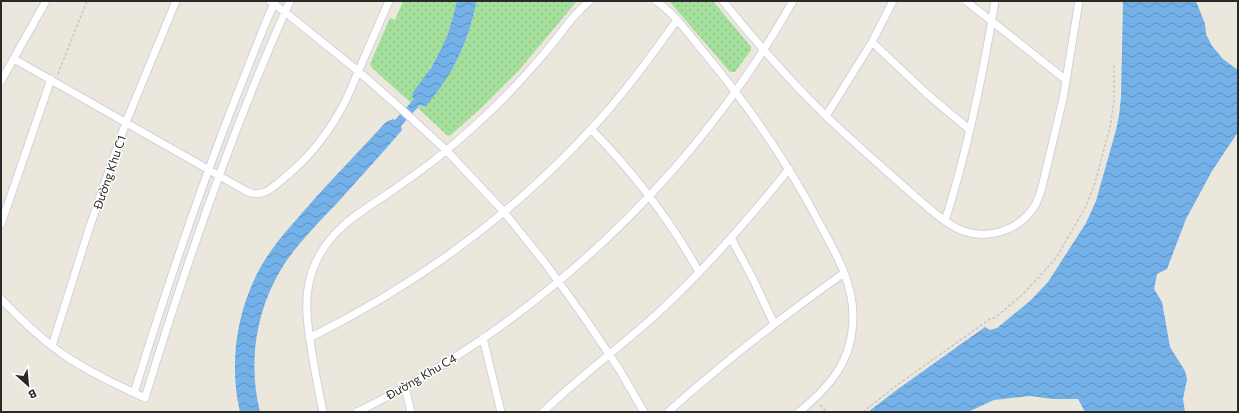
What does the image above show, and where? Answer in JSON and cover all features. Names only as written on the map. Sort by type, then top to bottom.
[{"type":"street","points":[[1,81],[46,1]]},
{"type":"street","name":"Đường Khu C1","points":[[52,346],[89,229],[126,122],[176,1]]},
{"type":"street","points":[[1,299],[28,326],[52,346],[85,368],[145,398],[179,292],[220,175],[250,96],[290,1]]},
{"type":"street","points":[[14,59],[254,194],[261,193],[275,186],[288,175],[325,134],[345,102],[389,1]]},
{"type":"street","points":[[324,412],[309,338],[306,304],[310,279],[315,264],[327,243],[346,222],[408,180],[476,124],[516,86],[574,17],[590,1]]},
{"type":"street","points":[[656,1],[677,20],[736,91],[763,129],[789,169],[812,209],[844,273],[849,287],[853,309],[852,329],[847,351],[839,370],[830,383],[820,395],[798,412]]},
{"type":"street","points":[[723,1],[764,50],[826,116],[874,160],[945,221],[963,231],[985,234],[1006,230],[1020,222],[1030,212],[1037,201],[1042,187],[1066,80],[1079,1]]},
{"type":"street","name":"Đường Khu C4","points":[[358,412],[405,388],[483,338],[559,281],[607,239],[650,195],[692,147],[736,91],[764,50],[793,1]]},
{"type":"street","points":[[826,116],[872,42],[893,1]]},
{"type":"street","points":[[966,1],[992,20],[1066,80]]},
{"type":"street","points":[[945,221],[970,130],[995,1]]},
{"type":"street","points":[[134,393],[162,302],[209,169],[273,2],[358,71],[413,119],[446,150],[504,212],[559,281],[609,354],[644,412]]},
{"type":"street","points":[[309,338],[367,308],[419,275],[466,242],[504,212],[553,168],[614,103],[677,20]]},
{"type":"street","points":[[872,42],[970,130]]},
{"type":"street","points":[[1,224],[51,79]]},
{"type":"street","points":[[591,128],[650,195],[670,224],[699,272]]},
{"type":"street","points":[[543,412],[656,315],[731,238],[789,169]]},
{"type":"street","points":[[731,238],[753,279],[774,324]]},
{"type":"street","points":[[668,412],[721,366],[774,324],[844,273]]},
{"type":"street","points":[[483,338],[501,412]]},
{"type":"street","points":[[405,388],[411,412]]},
{"type":"path","points":[[58,74],[87,1]]},
{"type":"path","points":[[863,412],[923,366],[990,319],[996,317],[1022,295],[1056,258],[1085,208],[1095,184],[1110,127],[1114,101],[1114,65]]},
{"type":"path","points":[[818,403],[827,412]]},
{"type":"green space","points":[[403,1],[457,1],[448,34],[411,103],[372,68],[370,64],[390,18],[395,20]]},
{"type":"green space","points":[[477,1],[577,1],[520,69],[482,107],[448,136],[418,108],[442,83],[459,57]]},
{"type":"green space","points":[[669,1],[713,1],[751,47],[751,50],[735,72],[730,72]]},
{"type":"water","points":[[457,1],[477,1],[471,25],[460,55],[446,79],[426,106],[420,105],[401,126],[402,130],[305,237],[287,260],[277,277],[268,295],[257,333],[255,372],[256,392],[260,412],[240,412],[236,391],[235,370],[239,327],[244,306],[261,266],[278,241],[316,197],[386,122],[393,119],[395,120],[414,99],[412,97],[413,92],[431,68],[448,34]]},
{"type":"water","points":[[1123,1],[1196,1],[1205,24],[1206,34],[1212,46],[1223,59],[1238,70],[1238,132],[1212,171],[1186,219],[1167,269],[1157,274],[1154,289],[1162,302],[1170,347],[1185,371],[1187,379],[1183,399],[1185,412],[1085,412],[1078,399],[1053,399],[1030,396],[994,400],[968,412],[868,412],[985,327],[990,330],[997,328],[1030,301],[1048,282],[1086,223],[1096,201],[1119,116],[1121,97]]}]
